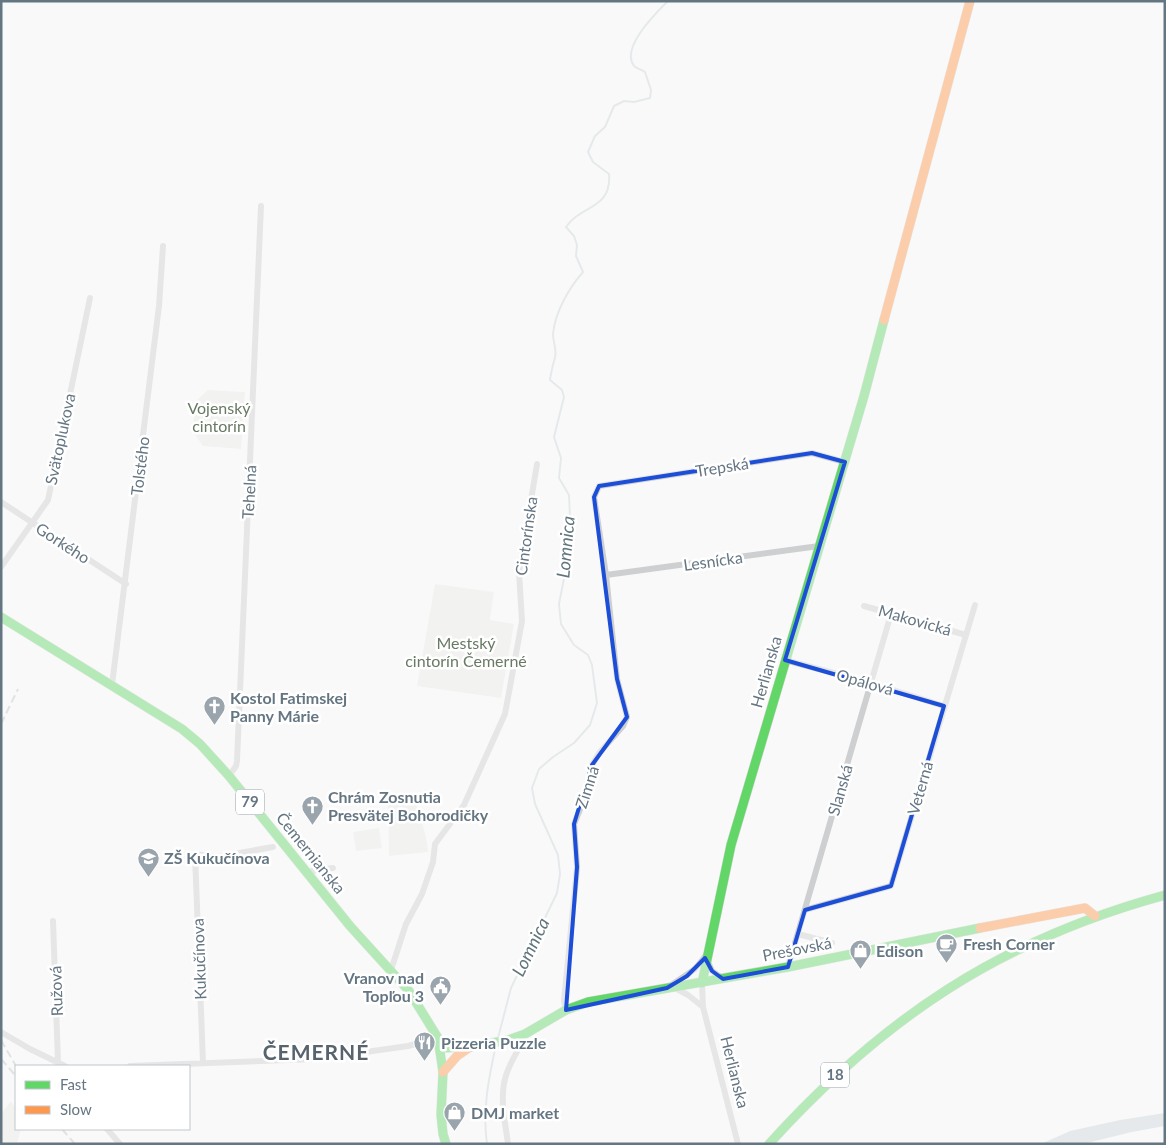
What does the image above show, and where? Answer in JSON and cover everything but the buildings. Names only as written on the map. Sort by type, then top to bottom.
[{"type":"main road","name":"Herlianska","points":[[702,983],[731,845],[864,396],[970,1]]},
{"type":"main road","name":"Čemernianska","points":[[1,617],[190,735],[229,776],[350,926],[409,991],[439,1043],[443,1072],[441,1114],[446,1144]]},
{"type":"main road","name":"18","points":[[768,1144],[800,1108],[836,1074],[909,1015],[948,988],[994,962],[1056,931],[1095,916],[1165,895]]},
{"type":"main road","name":"Prešovská","points":[[439,1043],[470,1047],[508,1040],[525,1034],[566,1010],[588,1002],[788,967],[1085,908],[1095,916]]},
{"type":"main road","points":[[443,1072],[458,1056],[470,1047]]},
{"type":"street","name":"Tehelná","points":[[229,776],[237,761],[261,206]]},
{"type":"street","name":"Tolstého","points":[[112,686],[159,306],[162,246]]},
{"type":"street","name":"Svätoplukova","points":[[1,567],[48,500],[90,298]]},
{"type":"street","name":"Trepská","points":[[599,486],[812,453],[845,462]]},
{"type":"street","name":"Cintorínska","points":[[391,970],[406,924],[425,886],[433,862],[435,844],[464,806],[505,714],[522,622],[519,572],[537,464]]},
{"type":"street","name":"Zimná","points":[[566,1010],[564,1001],[577,867],[574,824],[585,797],[592,765],[599,753],[623,726],[627,717],[617,679],[606,575],[594,497],[599,486]]},
{"type":"street","name":"Gorkého","points":[[1,502],[126,584]]},
{"type":"street","name":"Lesnícka","points":[[606,575],[819,546]]},
{"type":"street","name":"Veterná","points":[[805,910],[891,886],[975,604]]},
{"type":"street","name":"Makovická","points":[[864,606],[966,635]]},
{"type":"street","name":"Slanská","points":[[788,967],[892,614]]},
{"type":"street","name":"Opálová","points":[[785,660],[871,683],[944,706]]},
{"type":"street","name":"Kukučínova","points":[[204,1063],[195,854],[217,857],[273,847]]},
{"type":"street","points":[[306,872],[333,868]]},
{"type":"street","name":"Ružová","points":[[53,921],[59,1064]]},
{"type":"street","points":[[798,934],[832,944]]},
{"type":"street","points":[[708,955],[712,971],[723,979]]},
{"type":"street","points":[[670,988],[695,970],[708,955]]},
{"type":"street","name":"Herlianska","points":[[702,983],[703,1007],[738,1144]]},
{"type":"street","points":[[670,988],[688,995],[703,1007]]},
{"type":"street","points":[[1,1032],[59,1064]]},
{"type":"street","points":[[508,1144],[503,1091],[506,1072],[522,1044],[525,1034]]},
{"type":"street","points":[[155,1065],[316,1059],[439,1043]]},
{"type":"street","points":[[107,1130],[120,1144]]},
{"type":"highlighted area","points":[[812,453],[845,462],[785,660],[944,706],[891,886],[805,910],[788,967],[723,979],[712,971],[705,958],[687,976],[667,988],[566,1010],[577,867],[574,824],[592,765],[627,717],[617,679],[594,497],[599,486]]},
{"type":"green space","name":"Vojenský cintorín","points":[[208,390],[245,392],[241,449],[203,446],[193,432],[195,402]]},
{"type":"green space","name":"Mestský cintorín Čemerné","points":[[435,584],[494,592],[490,620],[514,624],[501,698],[417,686]]},
{"type":"green space","points":[[415,801],[425,832],[428,852],[389,856],[388,804]]},
{"type":"green space","points":[[379,828],[382,848],[356,851],[353,832]]},
{"type":"green space","points":[[11,1101],[15,1107],[15,1130],[21,1130],[17,1144],[1,1144],[1,1114]]},
{"type":"shaded area","points":[[1165,1113],[1165,1126],[1083,1144],[1041,1144],[1070,1131]]},
{"type":"waterway","name":"Lomnica","points":[[498,1038],[511,988],[557,893],[560,874],[558,855],[535,804],[532,788],[539,769],[574,743],[590,725],[597,703],[592,665],[588,655],[574,645],[561,624],[559,604],[568,558],[564,536],[570,517],[569,495],[559,478],[561,458],[554,437],[564,397],[562,390],[550,380],[555,354],[553,334],[554,326],[564,301],[583,272],[576,256],[577,245],[574,236],[566,227],[572,220],[594,206],[606,194],[609,186],[609,174],[593,162],[588,152],[595,136],[605,127],[614,106],[624,101],[634,102],[650,98],[651,90],[645,72],[634,66],[631,59],[632,50],[641,31],[668,1]]},
{"type":"waterway","name":"Lomnica","points":[[487,1144],[486,1106],[496,1045]]},
{"type":"railway","points":[[1,724],[18,689]]},
{"type":"railway","points":[[1,1040],[15,1065]]},
{"type":"railway","points":[[1,1059],[15,1075]]},
{"type":"railway","points":[[63,1130],[75,1144]]},
{"type":"traffic: fast","points":[[702,983],[731,845],[864,396],[884,320]]},
{"type":"traffic: fast","points":[[1,617],[182,729],[200,744],[229,776],[350,926],[409,991],[438,1038],[443,1072],[441,1115],[446,1144]]},
{"type":"traffic: fast","points":[[769,1144],[812,1099],[856,1058],[901,1022],[948,989],[997,960],[1050,935],[1105,913],[1165,895]]},
{"type":"traffic: fast","points":[[440,1048],[470,1047],[508,1040],[525,1034],[566,1010],[588,1002],[788,967],[980,928]]},
{"type":"traffic: slow","points":[[884,320],[970,1]]},
{"type":"traffic: slow","points":[[980,928],[1085,908],[1095,916]]},
{"type":"traffic: slow","points":[[443,1072],[457,1056],[470,1047]]},
{"type":"place","name":"Kostol Fatimskej Panny Márie","points":[[214,726]]},
{"type":"place","name":"Chrám Zosnutia Presvätej Bohorodičky","points":[[312,825]]},
{"type":"place","name":"ZŠ Kukučínova","points":[[148,877]]},
{"type":"place","name":"Fresh Corner","points":[[947,963]]},
{"type":"place","name":"Edison","points":[[860,970]]},
{"type":"place","name":"Vranov nad Topľou 3","points":[[440,1006]]},
{"type":"place","name":"Pizzeria Puzzle","points":[[425,1062]]},
{"type":"place","name":"DMJ market","points":[[455,1132]]},
{"type":"district","name":"ČEMERNÉ","points":[[316,1053]]}]
